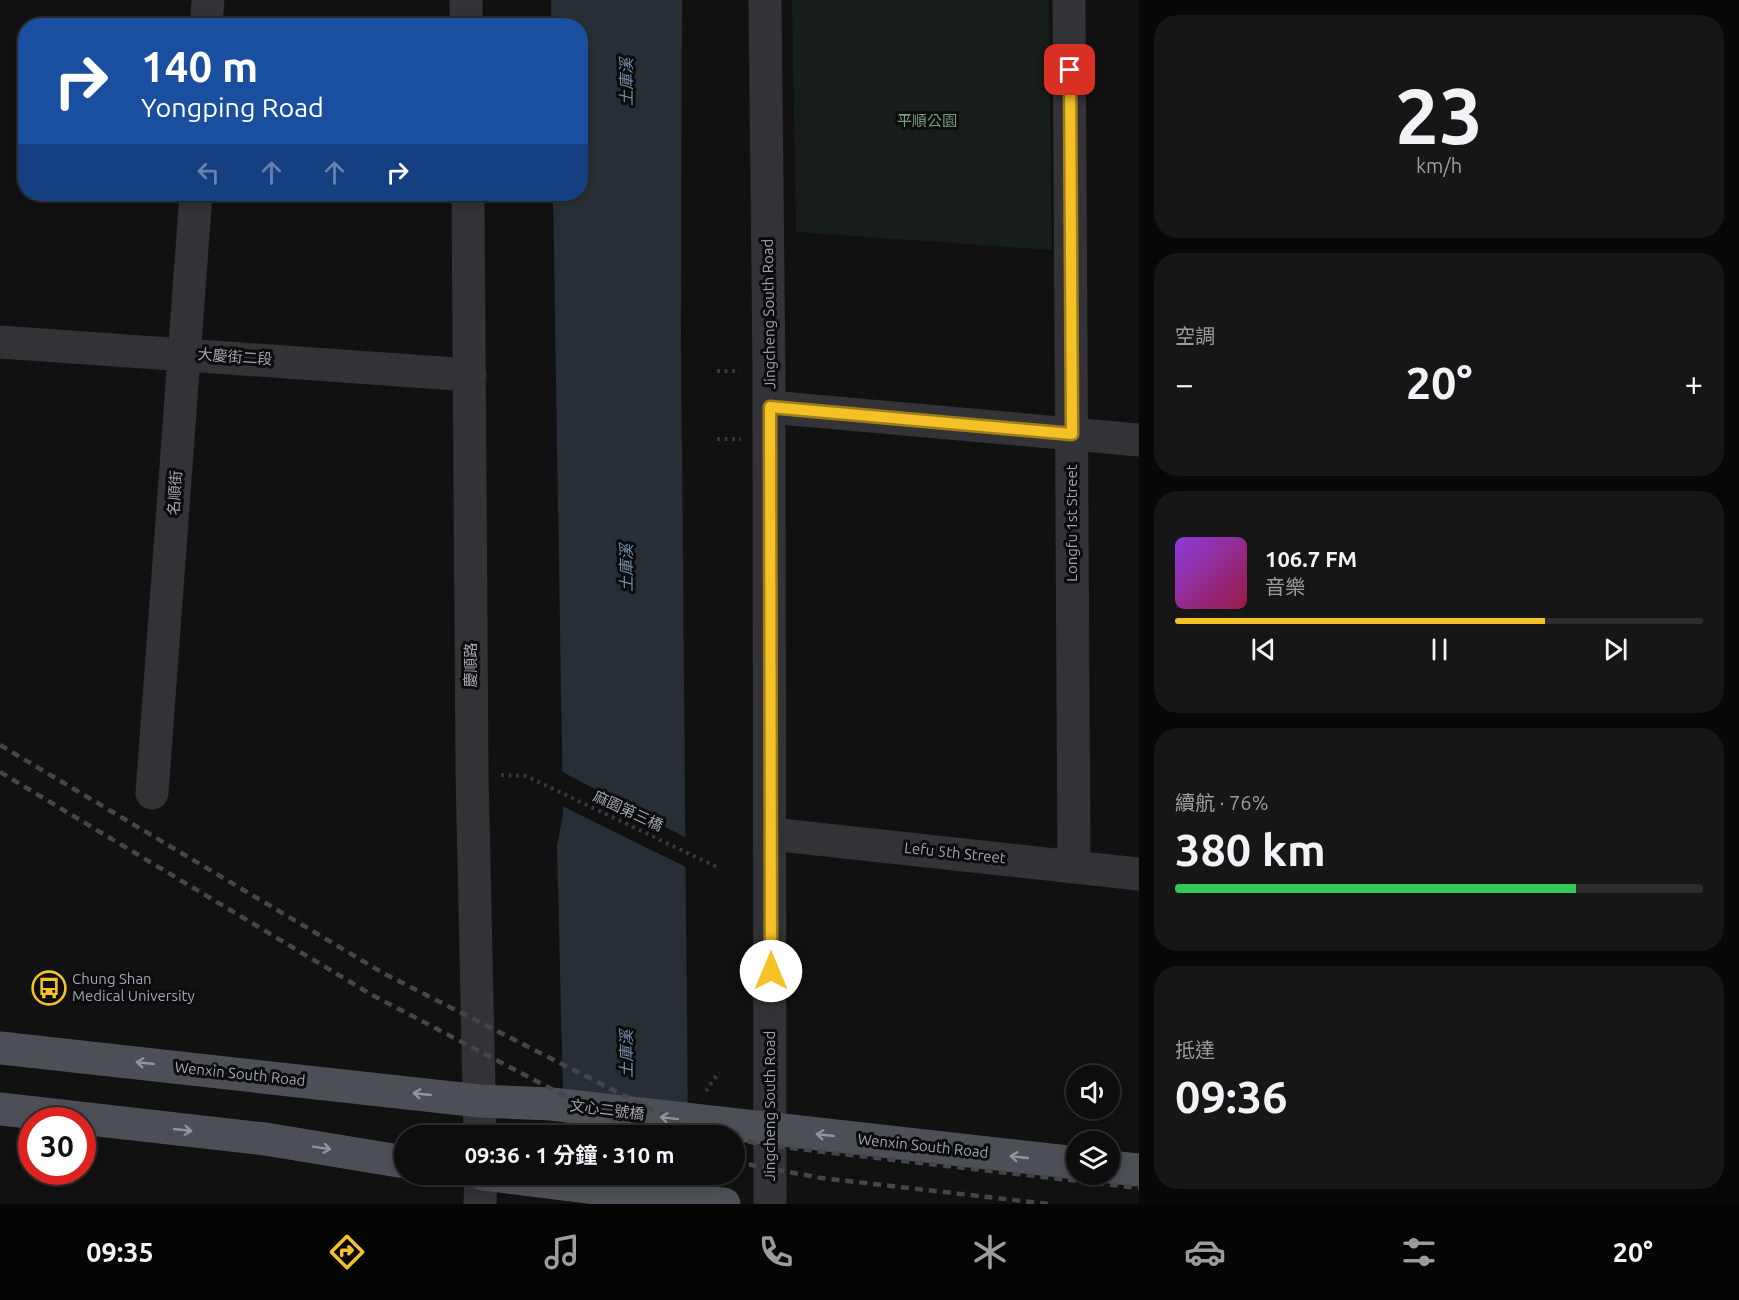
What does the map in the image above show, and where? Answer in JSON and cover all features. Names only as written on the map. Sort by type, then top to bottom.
[{"type":"main road","name":"Wenxin South Road","points":[[0,1048],[480,1101]]},
{"type":"main road","name":"文心二號橋","points":[[480,1101],[551,1104],[768,1129]]},
{"type":"main road","points":[[0,1109],[265,1139],[394,1160]]},
{"type":"main road","name":"Wenxin South Road","points":[[768,1129],[1066,1162]]},
{"type":"main road","points":[[1120,1168],[1139,1170]]},
{"type":"main road","points":[[571,1185],[724,1204]]},
{"type":"street","points":[[207,18],[208,0]]},
{"type":"street","points":[[466,0],[466,18]]},
{"type":"street","name":"Jingcheng South Road","points":[[765,0],[770,407],[771,1084],[768,1129],[770,1204]]},
{"type":"street","name":"Longfu 1st Street","points":[[1069,0],[1074,867]]},
{"type":"street","name":"名順街","points":[[152,793],[196,201]]},
{"type":"street","name":"慶順路","points":[[468,201],[472,773],[480,1125]]},
{"type":"street","name":"大慶街二段","points":[[0,342],[186,353],[470,375]]},
{"type":"street","points":[[770,407],[1139,440]]},
{"type":"street","name":"Lefu 5th Street","points":[[771,834],[1139,874]]},
{"type":"street","points":[[480,1204],[481,1185]]},
{"type":"path","points":[[717,371],[743,371]]},
{"type":"path","points":[[717,438],[750,439]]},
{"type":"path","name":"麻園第三橋","points":[[526,776],[719,868]]},
{"type":"path","points":[[705,1091],[720,1072]]},
{"type":"green space","name":"平順公園","points":[[792,0],[1049,0],[1052,250],[796,232]]},
{"type":"water","name":"土庫溪","points":[[551,0],[682,0],[681,342],[688,1125],[564,1125],[557,846],[563,814],[553,201],[588,201],[588,18],[551,18]]},
{"type":"pier","points":[[559,770],[688,839],[688,868],[560,805]]},
{"type":"railway","points":[[0,745],[383,973],[674,1121],[688,1125]]},
{"type":"railway","points":[[0,772],[372,995],[588,1108],[625,1125]]},
{"type":"railway","points":[[745,1141],[758,1144],[1139,1188]]},
{"type":"railway","points":[[745,1164],[821,1178],[1049,1204]]},
{"type":"place","name":"Chung Shan Medical University","points":[[49,988]]},
{"type":"route","points":[[771,971],[770,407],[1072,434],[1070,70]]}]
